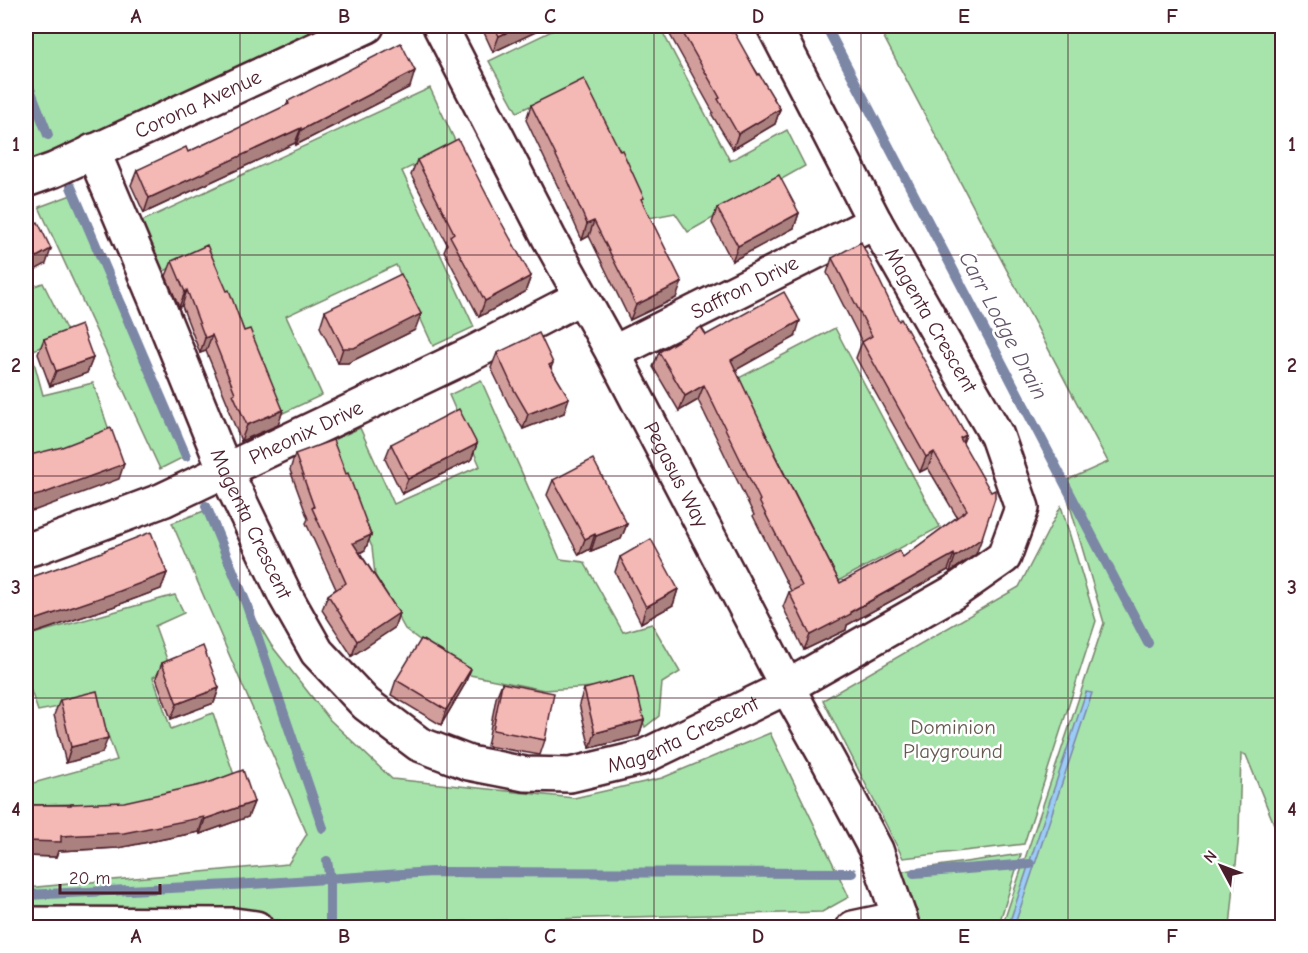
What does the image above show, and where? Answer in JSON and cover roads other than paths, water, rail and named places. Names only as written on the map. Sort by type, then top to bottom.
[{"type":"street","name":"Corona Avenue","points":[[26,180],[54,170],[367,26]]},
{"type":"street","name":"Pegasus Way","points":[[440,26],[787,687],[876,850],[901,922]]},
{"type":"street","name":"Magenta Crescent","points":[[93,151],[225,470],[286,597],[317,652],[366,704],[419,744],[469,763],[525,774],[570,775],[641,758],[787,687],[954,592],[1004,556],[1022,508],[997,436],[876,222],[774,26]]},
{"type":"street","name":"Saffron Drive","points":[[613,353],[876,222]]},
{"type":"street","name":"Pheonix Drive","points":[[26,550],[163,500],[471,354],[581,297]]},
{"type":"street","points":[[853,927],[901,922]]},
{"type":"street","points":[[26,924],[256,927]]},
{"type":"water","points":[[1086,692],[1092,693],[1014,927],[1008,927]]},
{"type":"waterway","name":"Carr Lodge Drain","points":[[826,26],[1148,643]]},
{"type":"waterway","points":[[26,79],[48,135]]},
{"type":"waterway","points":[[71,187],[186,456]]},
{"type":"waterway","points":[[206,506],[246,603],[323,828]]},
{"type":"waterway","points":[[327,861],[330,879],[330,928]]},
{"type":"waterway","points":[[914,873],[1030,864]]},
{"type":"waterway","points":[[26,895],[432,872],[852,873]]},
{"type":"waterway","points":[[1280,928],[1282,899]]},
{"type":"park label","name":"Dominion Playground","points":[[953,739]]}]
